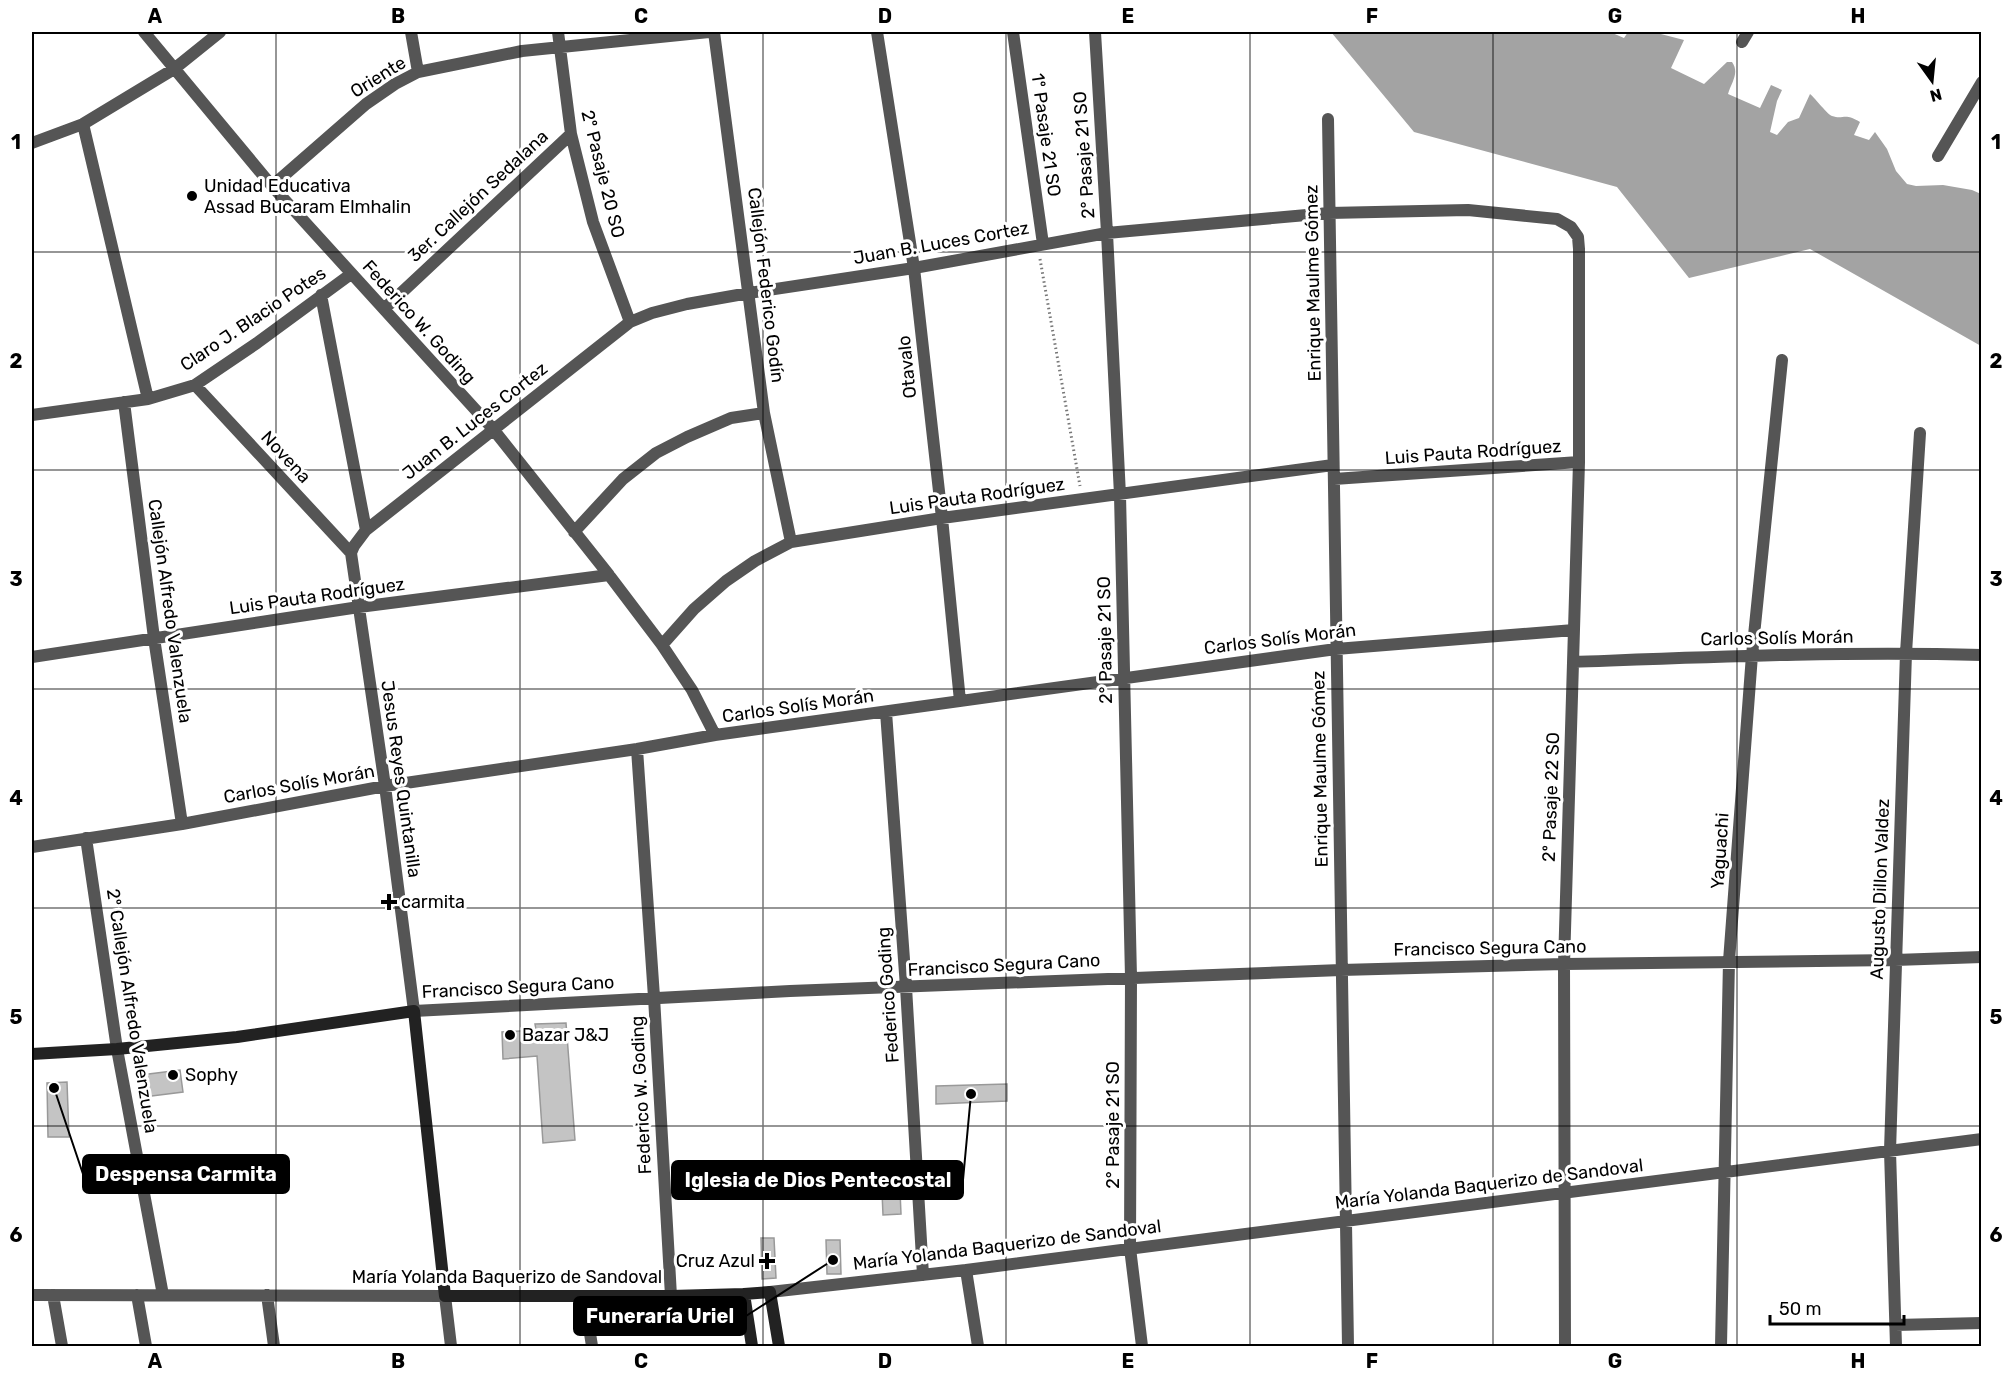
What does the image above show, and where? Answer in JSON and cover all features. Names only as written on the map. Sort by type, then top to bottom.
[{"type":"street","name":"Federico W. Goding","points":[[144,32],[272,186],[493,429],[609,574],[662,645],[692,690],[715,735]]},
{"type":"street","points":[[32,143],[83,124],[174,69],[220,32]]},
{"type":"street","points":[[411,32],[418,72]]},
{"type":"street","name":"2º Pasaje 20 SO","points":[[558,32],[571,134],[593,222],[630,322]]},
{"type":"street","name":"Oriente","points":[[272,186],[366,104],[395,84],[418,72],[522,51],[709,32]]},
{"type":"street","name":"Callejón Federico Godín","points":[[714,32],[764,413],[791,542]]},
{"type":"street","name":"Otavalo","points":[[877,32],[914,268],[960,701]]},
{"type":"street","name":"1º Pasaje 21 SO","points":[[1013,32],[1040,244]]},
{"type":"street","name":"2° Pasaje 21 SO","points":[[1095,32],[1120,495],[1131,977],[1130,1248],[1142,1347]]},
{"type":"street","points":[[1938,156],[1982,82]]},
{"type":"street","name":"Enrique Maulme Gómez","points":[[1328,119],[1348,1347]]},
{"type":"street","points":[[83,124],[148,399]]},
{"type":"street","name":"3er. Callejón Sedalana","points":[[384,309],[571,134]]},
{"type":"street","name":"Juan B. Luces Cortez","points":[[366,530],[630,322],[652,313],[687,304],[914,268],[1107,233],[1329,213],[1468,210],[1557,219],[1571,227],[1578,237],[1579,249]]},
{"type":"street","name":"2º Pasaje 22 SO","points":[[1565,1347],[1564,964],[1579,462],[1579,249]]},
{"type":"street","name":"Claro J. Blacio Potes","points":[[32,415],[148,399],[195,384],[257,343],[351,274]]},
{"type":"street","points":[[321,295],[366,530],[351,553]]},
{"type":"street","name":"Yaguachi","points":[[1721,1347],[1730,961],[1752,655],[1782,360]]},
{"type":"street","name":"Novena","points":[[195,384],[351,553]]},
{"type":"street","name":"Callejón Alfredo Valenzuela","points":[[124,402],[154,638],[182,824]]},
{"type":"street","points":[[574,532],[623,479],[656,453],[687,436],[730,418],[764,413]]},
{"type":"street","name":"Augusto Dillon Valdez","points":[[1896,1347],[1890,1151],[1895,960],[1906,653],[1920,433]]},
{"type":"street","name":"Luis Pauta Rodríguez","points":[[1334,479],[1579,462]]},
{"type":"street","name":"Luis Pauta Rodríguez","points":[[662,645],[694,609],[726,581],[755,561],[791,542],[942,518],[1334,465]]},
{"type":"street","name":"Jesus Reyes Quintanilla","points":[[351,553],[385,786],[414,1011],[451,1347]]},
{"type":"street","name":"Luis Pauta Rodríguez","points":[[32,657],[359,607],[609,574]]},
{"type":"street","name":"Carlos Solís Morán","points":[[32,847],[182,824],[385,786],[637,749],[715,735],[1336,649],[1574,630]]},
{"type":"street","name":"Carlos Solís Morán","points":[[1573,662],[1752,655],[1906,653],[1982,655]]},
{"type":"street","name":"Federico Goding","points":[[886,712],[906,987],[923,1275]]},
{"type":"street","name":"Federico W. Goding","points":[[637,749],[671,1296]]},
{"type":"street","name":"2º Callejón Alfredo Valenzuela","points":[[86,838],[117,1049],[163,1295]]},
{"type":"street","name":"Francisco Segura Cano","points":[[32,1054],[117,1049],[237,1037],[414,1011],[654,997],[1341,970],[1982,957]]},
{"type":"street","name":"María Yolanda Baquerizo de Sandoval","points":[[32,1295],[671,1296],[770,1292],[966,1270],[1982,1139]]},
{"type":"street","points":[[966,1270],[978,1347]]},
{"type":"street","points":[[770,1292],[779,1347]]},
{"type":"street","points":[[744,1294],[752,1347]]},
{"type":"street","points":[[53,1295],[62,1347]]},
{"type":"street","points":[[137,1295],[146,1347]]},
{"type":"street","points":[[267,1295],[274,1347]]},
{"type":"street","points":[[584,1296],[592,1347]]},
{"type":"street","points":[[1895,1325],[1982,1323]]},
{"type":"path","points":[[1040,244],[1082,500]]},
{"type":"shaded area","points":[[1331,32],[1610,32],[1624,38],[1628,32],[1653,32],[1684,40],[1671,68],[1704,84],[1727,62],[1732,62],[1735,74],[1728,94],[1760,108],[1771,85],[1782,90],[1770,132],[1777,135],[1788,122],[1799,118],[1810,94],[1832,116],[1851,117],[1860,122],[1854,135],[1869,140],[1875,132],[1887,149],[1896,171],[1907,184],[1943,185],[1972,190],[1981,194],[1981,346],[1810,249],[1689,278],[1617,187],[1414,132]]},
{"type":"building","points":[[566,1023],[575,1140],[543,1143],[537,1056],[503,1059],[502,1032],[536,1030],[535,1024]]},
{"type":"building","points":[[180,1070],[183,1092],[144,1097],[141,1075]]},
{"type":"building","points":[[67,1082],[69,1137],[48,1137],[47,1083]]},
{"type":"building","points":[[1007,1084],[1007,1101],[936,1104],[936,1086]]},
{"type":"building","points":[[900,1191],[901,1214],[883,1215],[882,1192]]},
{"type":"building","points":[[761,1238],[774,1238],[776,1278],[762,1279]]},
{"type":"building","points":[[826,1240],[840,1240],[841,1274],[827,1274]]},
{"type":"place","name":"Unidad Educativa Assad Bucaram Elmhalin","points":[[192,196]]},
{"type":"place","name":"carmita","points":[[389,902]]},
{"type":"place","name":"Bazar J&J","points":[[510,1035]]},
{"type":"place","name":"Sophy","points":[[173,1075]]},
{"type":"place","name":"Despensa Carmita","points":[[54,1088]]},
{"type":"place","name":"Iglesia de Dios Pentecostal","points":[[971,1094]]},
{"type":"place","name":"Funeraría Uriel","points":[[833,1260]]},
{"type":"place","name":"Cruz Azul","points":[[767,1261]]}]
